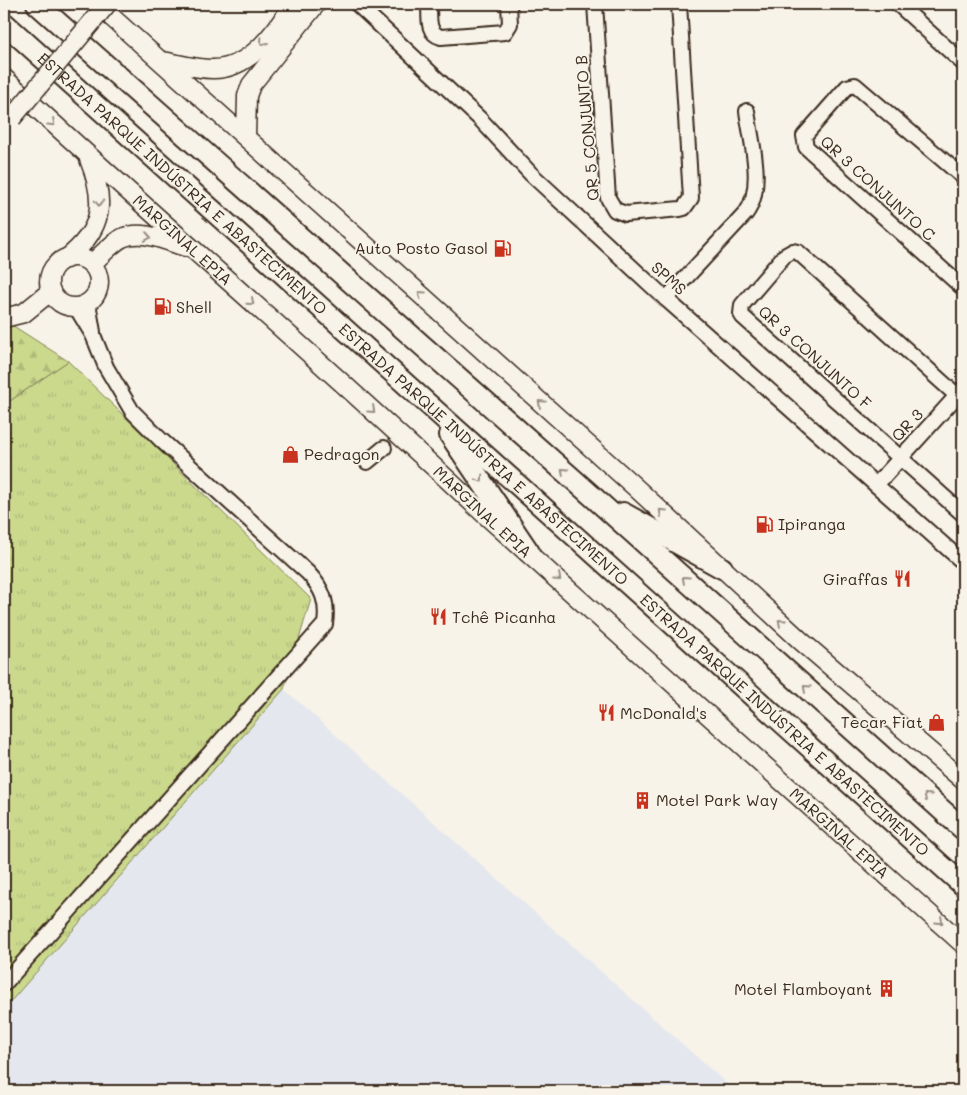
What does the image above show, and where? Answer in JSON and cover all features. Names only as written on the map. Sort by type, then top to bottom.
[{"type":"highway","points":[[37,4],[591,495],[963,829]]},
{"type":"highway","points":[[50,4],[65,28]]},
{"type":"highway","name":"ESTRADA PARQUE INDÚSTRIA E ABASTECIMENTO","points":[[4,23],[963,885]]},
{"type":"highway","points":[[433,410],[529,552]]},
{"type":"highway","points":[[591,495],[722,568]]},
{"type":"main road","points":[[97,4],[635,487],[801,641],[963,780]]},
{"type":"main road","points":[[8,123],[107,4]]},
{"type":"main road","points":[[162,61],[212,69],[236,66],[251,56],[285,17],[293,4]]},
{"type":"main road","points":[[246,137],[247,96],[252,85],[316,4]]},
{"type":"main road","name":"MARGINAL EPIA","points":[[4,78],[87,156],[963,944]]},
{"type":"main road","points":[[66,259],[84,259],[98,273],[99,284],[96,295],[82,305],[65,306],[56,300],[50,291],[49,281],[51,272],[57,264],[83,246],[96,226],[100,209],[99,190],[87,156]]},
{"type":"main road","points":[[91,264],[122,238],[138,235],[153,237],[192,250]]},
{"type":"main road","points":[[4,318],[24,314],[50,291]]},
{"type":"street","name":"SPMS","points":[[346,4],[360,6],[480,119],[531,174],[666,300],[963,562]]},
{"type":"street","points":[[429,4],[430,29],[436,36],[441,37],[505,32],[510,24],[509,4]]},
{"type":"street","name":"QR 5 CONJUNTO B","points":[[595,4],[608,198],[615,210],[626,214],[680,209],[684,208],[691,198],[678,4]]},
{"type":"street","points":[[898,4],[963,63]]},
{"type":"street","name":"QR 3 CONJUNTO C","points":[[963,178],[855,84],[847,87],[804,136],[806,148],[963,288]]},
{"type":"street","points":[[666,300],[746,213],[755,198],[756,180],[747,111]]},
{"type":"street","name":"QR 3 CONJUNTO F","points":[[961,395],[798,252],[793,251],[784,256],[742,305],[741,314],[901,456],[963,514]]},
{"type":"street","points":[[4,984],[325,624],[327,609],[318,584],[286,552],[161,440],[132,410],[106,367],[82,305]]},
{"type":"street","name":"QR 3","points":[[876,484],[961,395]]},
{"type":"street","points":[[367,462],[384,448]]},
{"type":"shaded area","points":[[284,689],[735,1091],[4,1091],[4,1009]]},
{"type":"green space","points":[[4,320],[68,361],[4,405]]},
{"type":"green space","points":[[68,361],[311,599],[284,689],[4,1009],[4,405]]},
{"type":"place","name":"Auto Posto Gasol","points":[[502,248]]},
{"type":"place","name":"Shell","points":[[162,307]]},
{"type":"place","name":"Pedragon","points":[[290,454]]},
{"type":"place","name":"Ipiranga","points":[[764,524]]},
{"type":"place","name":"Giraffas","points":[[902,579]]},
{"type":"place","name":"Tchê Picanha","points":[[438,617]]},
{"type":"place","name":"McDonald's","points":[[606,713]]},
{"type":"place","name":"Tecar Fiat","points":[[937,722]]},
{"type":"place","name":"Motel Park Way","points":[[642,800]]},
{"type":"place","name":"Motel Flamboyant","points":[[886,989]]}]
